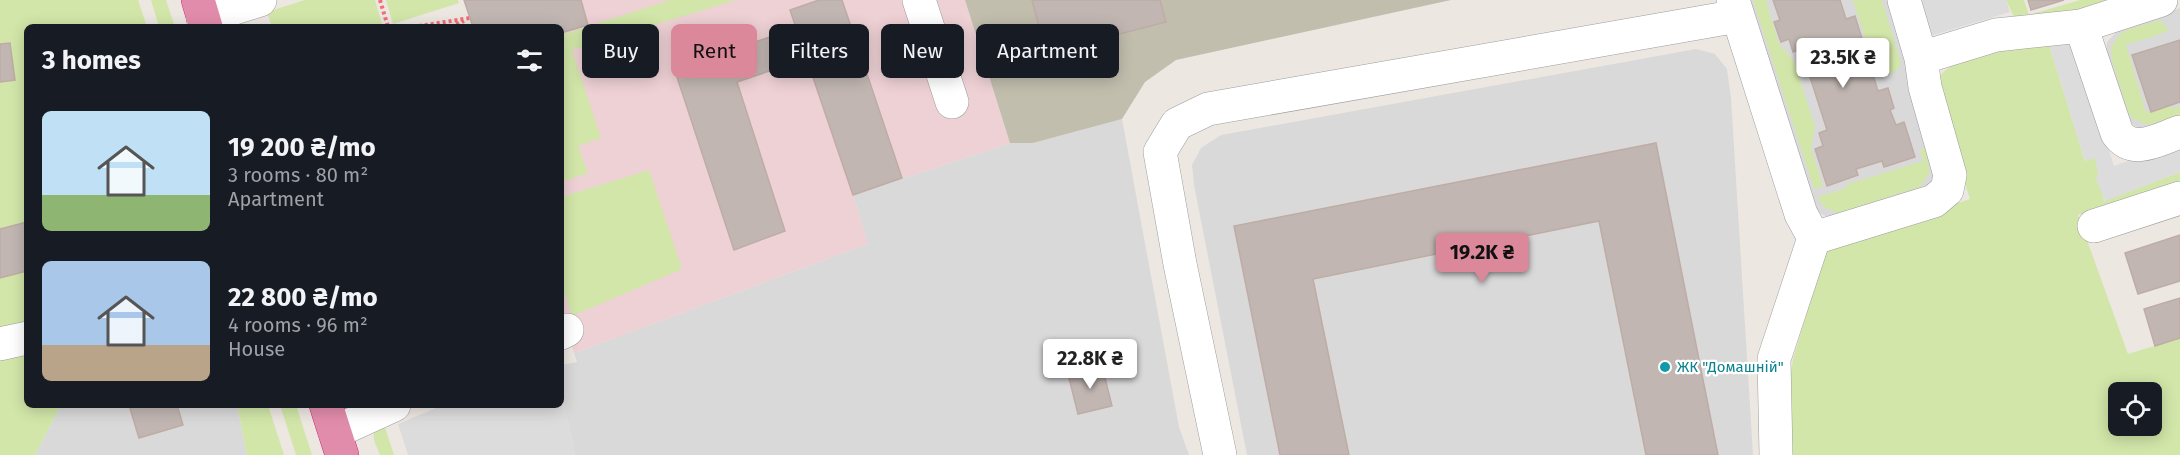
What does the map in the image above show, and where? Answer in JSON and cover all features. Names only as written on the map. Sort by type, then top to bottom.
[{"type":"lane","points":[[202,15],[261,0]]},
{"type":"lane","points":[[919,0],[952,102]]},
{"type":"lane","points":[[1814,238],[1935,201],[1947,190],[1950,176],[1904,0]]},
{"type":"lane","points":[[1921,58],[1996,35],[2081,26],[2161,0]]},
{"type":"lane","points":[[1220,455],[1180,264],[1160,152],[1176,124],[1208,109],[1736,8],[1801,214],[1814,238],[1774,359],[1776,455]]},
{"type":"lane","points":[[2081,26],[2117,133],[2123,141],[2134,146],[2144,145],[2180,132]]},
{"type":"lane","points":[[2094,226],[2180,198]]},
{"type":"lane","points":[[0,344],[24,339]]},
{"type":"lane","points":[[334,431],[387,408]]},
{"type":"path","points":[[380,0],[387,24]]},
{"type":"path","points":[[432,24],[470,18],[457,24]]},
{"type":"shaded area","points":[[464,0],[965,0],[976,35],[976,78],[990,78],[1010,143],[853,195],[868,244],[574,353],[564,320],[564,24],[472,24]]},
{"type":"shaded area","points":[[965,0],[1451,0],[1176,60],[1145,82],[1122,119],[1033,143],[1010,143],[990,78],[1119,78],[1119,24],[976,24],[976,35]]},
{"type":"shaded area","points":[[1746,0],[1889,0],[1936,183],[1834,219],[1814,208]]},
{"type":"shaded area","points":[[1919,0],[2006,0],[2010,12],[1930,36]]},
{"type":"shaded area","points":[[2180,8],[2180,120],[2143,130],[2128,122],[2106,53],[2107,42],[2122,26]]},
{"type":"shaded area","points":[[2047,38],[2068,38],[2078,55],[2114,166],[2180,142],[2180,172],[2105,201],[2096,179],[2098,174],[2095,158],[2085,161]]},
{"type":"shaded area","name":"ЖК \"Домашній\"","points":[[1696,49],[1715,54],[1727,69],[1731,98],[1753,455],[1247,455],[1194,185],[1192,165],[1201,148],[1221,135]]},
{"type":"shaded area","points":[[1122,119],[1179,427],[1189,455],[575,455],[564,402],[564,364],[577,362],[574,353],[868,244],[853,195],[1010,143],[1033,143]]},
{"type":"shaded area","points":[[564,402],[575,455],[408,455],[398,424],[436,408],[564,408]]},
{"type":"shaded area","points":[[59,408],[238,408],[247,455],[35,455]]},
{"type":"green space","points":[[0,0],[138,0],[146,24],[24,24],[24,408],[59,408],[35,455],[0,455]]},
{"type":"green space","points":[[151,0],[166,0],[174,24],[158,24]]},
{"type":"green space","points":[[305,0],[375,0],[382,24],[271,24],[267,12]]},
{"type":"green space","points":[[386,0],[458,0],[459,3],[393,24]]},
{"type":"green space","points":[[670,0],[736,0],[657,24],[595,24]]},
{"type":"green space","points":[[1753,0],[1766,0],[1779,44],[1794,61],[1815,127],[1811,149],[1823,186],[1814,189]]},
{"type":"green space","points":[[1853,0],[1882,0],[1901,64],[1895,72],[1877,77]]},
{"type":"green space","points":[[2006,0],[2024,0],[2029,15],[2080,0],[2122,0],[2069,16],[2014,17]]},
{"type":"green space","points":[[2160,20],[2169,31],[2126,45],[2146,113],[2170,105],[2172,109],[2180,106],[2180,115],[2148,125],[2133,119],[2128,112],[2112,61],[2111,48],[2119,35],[2126,30]]},
{"type":"green space","points":[[582,28],[582,47],[572,50],[601,138],[578,146],[588,173],[564,181],[564,34]]},
{"type":"green space","points":[[2047,38],[2085,161],[2095,157],[2104,201],[2180,172],[2180,184],[2078,215],[2128,354],[2180,338],[2180,455],[1789,455],[1790,380],[1793,359],[1825,253],[1843,241],[1970,199],[1937,97],[1940,78],[1949,67]]},
{"type":"green space","points":[[1925,148],[1930,172],[1920,187],[1838,213],[1824,207],[1817,197],[1844,189],[1848,184],[1923,161],[1920,149]]},
{"type":"green space","points":[[649,170],[682,269],[572,316],[564,291],[564,196]]},
{"type":"green space","points":[[238,408],[269,408],[284,455],[247,455]]},
{"type":"green space","points":[[281,408],[297,408],[312,455],[296,455]]},
{"type":"green space","points":[[383,421],[394,455],[380,455],[374,440],[374,433]]},
{"type":"building","points":[[464,0],[581,0],[588,24],[582,24],[582,27],[564,32],[564,24],[472,24]]},
{"type":"building","points":[[819,0],[842,0],[850,24],[795,24],[790,10]]},
{"type":"building","points":[[1032,0],[1160,0],[1166,22],[1119,34],[1119,24],[1038,24]]},
{"type":"building","points":[[1773,0],[1840,0],[1846,19],[1855,16],[1878,91],[1888,88],[1894,108],[1890,110],[1896,125],[1904,122],[1915,157],[1884,167],[1882,161],[1856,169],[1858,175],[1827,186],[1815,149],[1823,146],[1819,133],[1827,130],[1801,49],[1793,52],[1789,39],[1781,42],[1774,22],[1780,20]]},
{"type":"building","points":[[2028,0],[2064,0],[2031,10]]},
{"type":"building","points":[[769,37],[769,71],[757,75],[757,41]]},
{"type":"building","points":[[2180,40],[2180,102],[2151,112],[2132,55]]},
{"type":"building","points":[[10,43],[15,80],[0,82],[0,44]]},
{"type":"building","points":[[677,78],[749,78],[737,82],[785,231],[734,250]]},
{"type":"building","points":[[813,78],[868,78],[902,178],[853,195]]},
{"type":"building","name":"ЖК \"Домашній\"","points":[[1656,143],[1718,455],[1646,455],[1599,221],[1313,279],[1349,455],[1280,455],[1234,226]]},
{"type":"building","points":[[24,223],[24,272],[0,278],[0,229]]},
{"type":"building","points":[[2180,235],[2180,281],[2138,294],[2125,253]]},
{"type":"building","points":[[2180,298],[2180,338],[2155,346],[2144,309]]},
{"type":"building","points":[[1102,366],[1112,406],[1078,414],[1068,374]]},
{"type":"building","points":[[130,408],[178,408],[183,425],[139,438]]},
{"type":"place","name":"ЖК \"Домашній\"","points":[[1665,367]]}]
